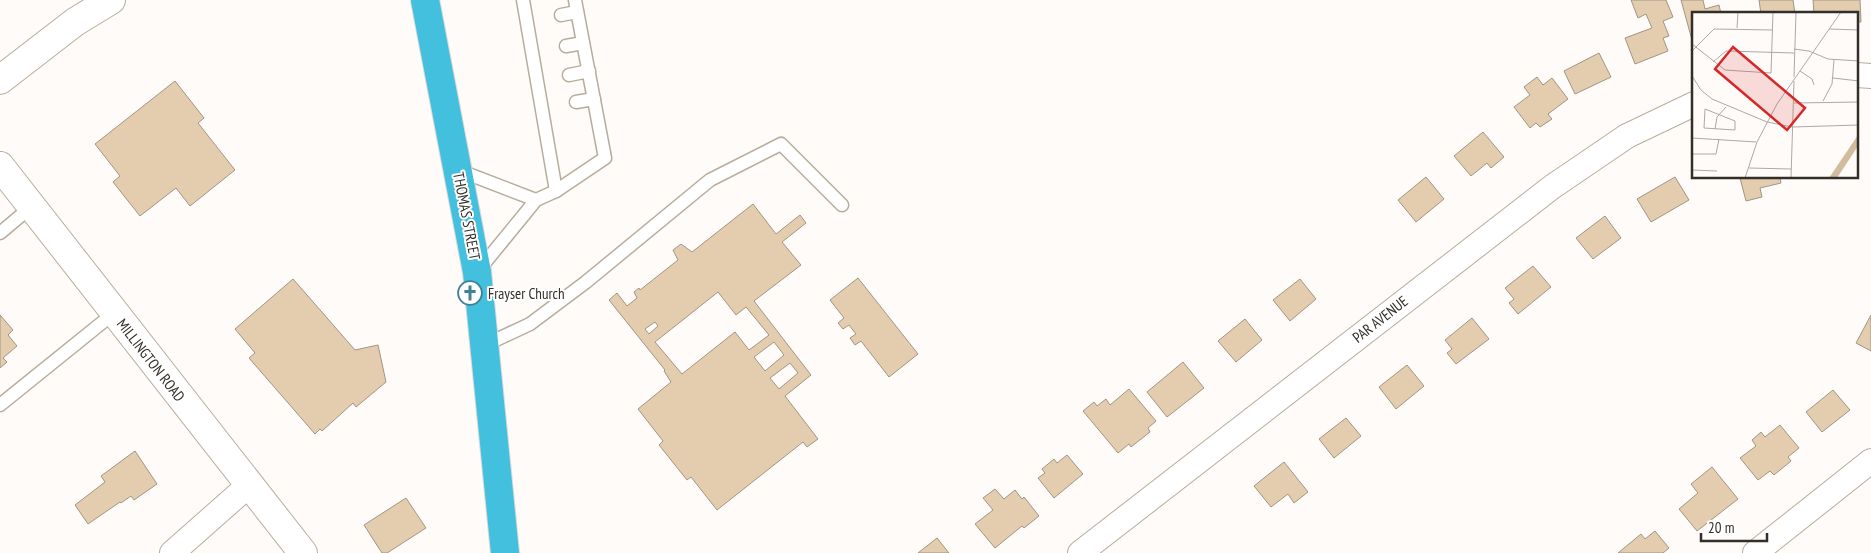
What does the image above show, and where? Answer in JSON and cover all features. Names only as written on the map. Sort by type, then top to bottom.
[{"type":"highway","name":"THOMAS STREET","points":[[425,0],[478,272],[506,553]]},
{"type":"main road","points":[[0,80],[75,22],[111,0]]},
{"type":"main road","name":"MILLINGTON ROAD","points":[[0,166],[303,553]]},
{"type":"street","points":[[1858,75],[1871,76]]},
{"type":"street","name":"PAR AVENUE","points":[[1080,553],[1552,187],[1627,136],[1692,105]]},
{"type":"street","points":[[1755,553],[1871,461]]},
{"type":"street","points":[[172,553],[248,485]]},
{"type":"lane","points":[[523,0],[532,21],[548,106],[556,191]]},
{"type":"lane","points":[[478,272],[536,200],[556,191],[605,158],[576,6],[561,15]]},
{"type":"lane","points":[[566,46],[583,43]]},
{"type":"lane","points":[[569,75],[588,71]]},
{"type":"lane","points":[[576,102],[594,99]]},
{"type":"lane","points":[[485,345],[530,324],[586,282],[710,180],[781,144],[842,205]]},
{"type":"lane","points":[[458,170],[536,200]]},
{"type":"lane","points":[[0,233],[31,207]]},
{"type":"lane","points":[[0,405],[114,313]]},
{"type":"building","points":[[1631,0],[1666,0],[1673,17],[1663,21],[1669,36],[1663,38],[1668,51],[1635,64],[1625,38],[1652,28],[1646,14],[1638,18]]},
{"type":"building","points":[[1681,0],[1703,0],[1705,9],[1719,5],[1721,12],[1692,12],[1692,40]]},
{"type":"building","points":[[1759,0],[1793,0],[1795,12],[1761,12]]},
{"type":"building","points":[[1813,0],[1860,0],[1861,22],[1858,22],[1858,12],[1814,12]]},
{"type":"building","points":[[1599,53],[1611,77],[1575,94],[1564,71]]},
{"type":"building","points":[[1537,77],[1543,85],[1552,78],[1568,99],[1548,114],[1552,119],[1540,127],[1536,123],[1530,128],[1514,107],[1530,95],[1524,87]]},
{"type":"building","points":[[175,81],[204,118],[198,123],[235,170],[190,206],[176,188],[140,216],[113,182],[120,176],[95,144]]},
{"type":"building","points":[[1483,132],[1504,157],[1491,168],[1487,163],[1471,176],[1454,156]]},
{"type":"building","points":[[1426,177],[1444,199],[1416,222],[1398,200]]},
{"type":"building","points":[[1675,177],[1689,200],[1651,222],[1637,199]]},
{"type":"building","points":[[1740,179],[1780,179],[1781,183],[1760,188],[1762,197],[1746,201]]},
{"type":"building","points":[[753,204],[776,234],[800,215],[806,223],[782,242],[801,265],[754,301],[811,375],[785,396],[818,439],[807,447],[803,442],[717,510],[691,477],[687,480],[659,445],[663,441],[638,409],[671,382],[665,370],[609,300],[617,293],[627,306],[637,298],[634,292],[639,288],[640,290],[678,260],[673,250],[681,244],[692,252]],"holes":[[[718,292],[736,315],[746,307],[769,335],[749,350],[735,332],[682,374],[655,342]],[[655,322],[658,326],[649,334],[645,329]],[[774,342],[784,355],[765,371],[754,357]],[[790,363],[798,373],[779,389],[770,378]]]},
{"type":"building","points":[[1605,216],[1621,238],[1593,259],[1576,238]]},
{"type":"building","points":[[1533,266],[1551,287],[1518,314],[1509,303],[1514,299],[1505,288]]},
{"type":"building","points":[[858,278],[918,354],[889,377],[861,341],[855,345],[850,338],[856,334],[849,325],[843,329],[838,323],[844,318],[830,300]]},
{"type":"building","points":[[293,279],[355,350],[378,345],[386,382],[356,407],[353,403],[322,431],[320,429],[315,434],[249,358],[255,353],[235,329]]},
{"type":"building","points":[[1300,279],[1316,299],[1290,321],[1273,300]]},
{"type":"building","points":[[0,315],[13,330],[8,335],[17,346],[3,358],[7,362],[0,368]]},
{"type":"building","points":[[1871,315],[1871,351],[1856,343]]},
{"type":"building","points":[[1472,318],[1489,339],[1456,364],[1447,353],[1452,349],[1445,340]]},
{"type":"building","points":[[1245,319],[1262,340],[1236,362],[1218,341]]},
{"type":"building","points":[[1183,362],[1204,388],[1167,417],[1147,392]]},
{"type":"building","points":[[1407,365],[1424,386],[1396,409],[1379,387]]},
{"type":"building","points":[[1129,389],[1156,421],[1148,428],[1150,432],[1131,447],[1129,444],[1118,453],[1083,411],[1094,402],[1097,406],[1106,399],[1110,405]]},
{"type":"building","points":[[1833,390],[1850,410],[1822,432],[1806,412]]},
{"type":"building","points":[[1346,418],[1361,436],[1334,458],[1319,439]]},
{"type":"building","points":[[1780,425],[1799,448],[1788,457],[1791,461],[1774,475],[1770,471],[1758,480],[1740,458],[1756,446],[1752,440],[1761,432],[1765,437]]},
{"type":"building","points":[[135,451],[157,484],[134,500],[131,496],[120,502],[88,524],[75,505],[105,482],[101,476]]},
{"type":"building","points":[[1067,455],[1083,474],[1054,498],[1038,478],[1045,473],[1042,469],[1054,459],[1057,463]]},
{"type":"building","points":[[1284,462],[1308,492],[1294,503],[1288,494],[1271,507],[1254,486]]},
{"type":"building","points":[[1712,467],[1738,499],[1697,531],[1679,509],[1698,493],[1691,484]]},
{"type":"building","points":[[995,489],[1004,499],[1015,490],[1022,499],[1024,497],[1039,516],[1024,528],[1022,526],[995,548],[975,524],[993,510],[983,498]]},
{"type":"building","points":[[406,498],[426,528],[387,553],[382,553],[364,525]]},
{"type":"building","points":[[1655,531],[1669,548],[1663,553],[1618,553],[1641,534],[1645,539]]},
{"type":"building","points":[[937,538],[949,553],[918,553]]},
{"type":"place","name":"Frayser Church","points":[[470,293]]}]
